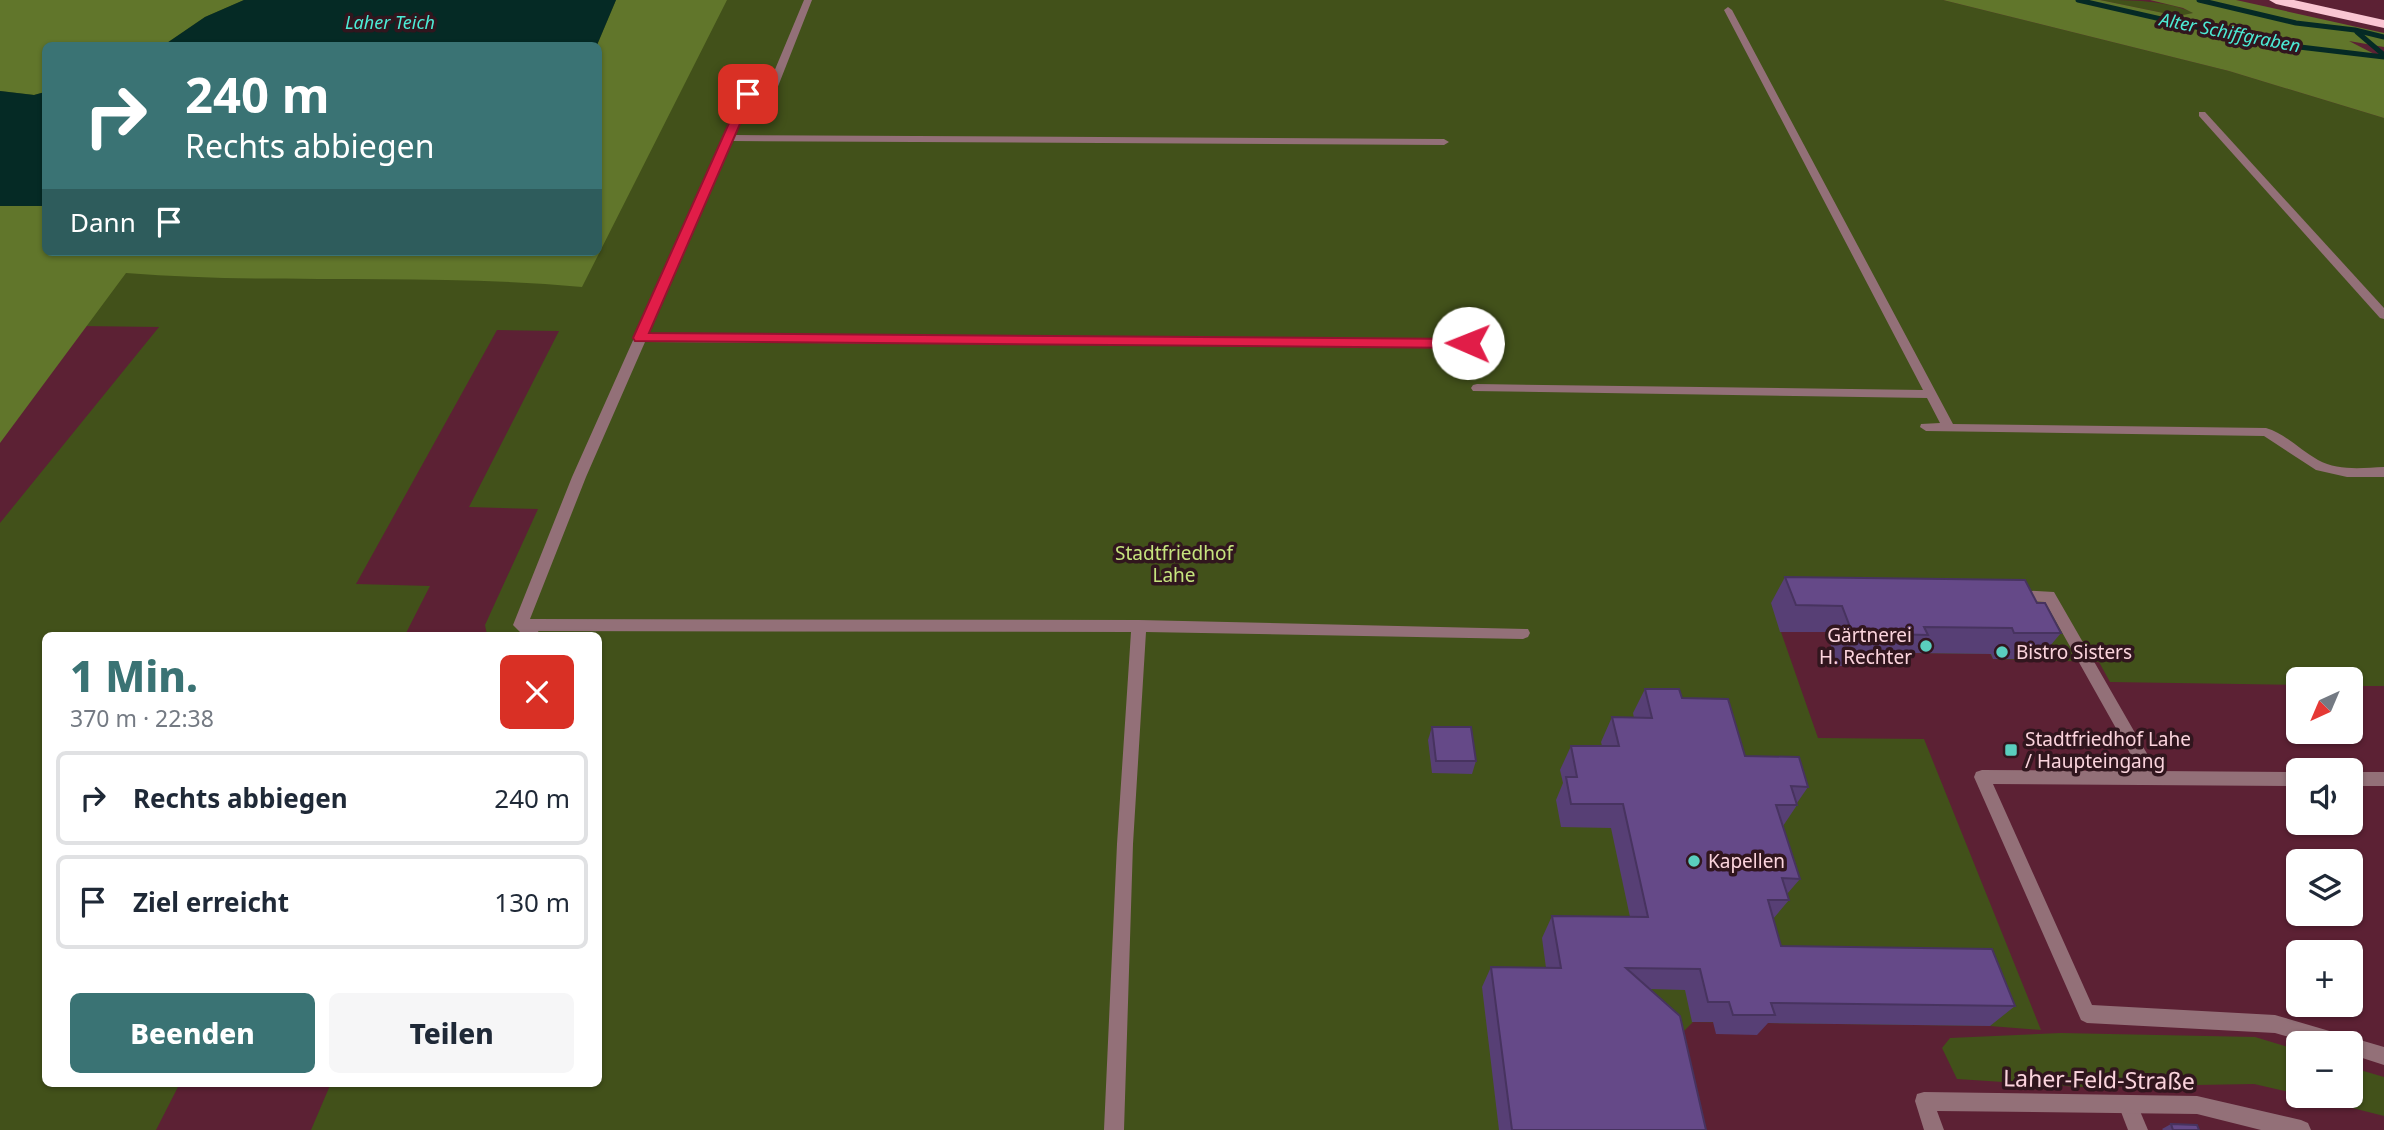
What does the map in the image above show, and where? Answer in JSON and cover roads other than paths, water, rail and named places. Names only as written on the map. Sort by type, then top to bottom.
[{"type":"highway","points":[[2276,0],[2384,24]]},
{"type":"highway","points":[[2328,0],[2384,12]]},
{"type":"street","points":[[520,625],[579,477],[748,94],[770,94],[808,0]]},
{"type":"street","points":[[1728,10],[1949,428]]},
{"type":"street","points":[[2203,114],[2384,315]]},
{"type":"street","points":[[728,138],[1444,142]]},
{"type":"street","points":[[640,338],[1468,343]]},
{"type":"street","points":[[1476,388],[1931,394]]},
{"type":"street","points":[[1926,427],[2266,432],[2292,446],[2312,462],[2333,471],[2384,472]]},
{"type":"street","points":[[1997,596],[2049,596],[2152,778]]},
{"type":"street","points":[[520,625],[1139,626],[1523,633]]},
{"type":"street","points":[[520,625],[529,632]]},
{"type":"street","points":[[1114,1130],[1125,844],[1139,626]]},
{"type":"street","points":[[2286,779],[1982,777],[2087,1014],[2275,1024],[2300,1031]]},
{"type":"street","points":[[2363,779],[2384,779]]},
{"type":"street","points":[[2363,1049],[2384,1056]]},
{"type":"street","name":"Laher-Feld-Straße","points":[[1934,1130],[1924,1101],[2197,1105],[2301,1130]]},
{"type":"street","points":[[2127,1104],[2138,1130]]},
{"type":"water","name":"Laher Teich","points":[[244,0],[616,0],[598,42],[168,42],[205,17]]},
{"type":"water","points":[[0,91],[34,95],[42,93],[42,206],[0,206]]},
{"type":"waterway","name":"Alter Schiffgraben","points":[[2078,0],[2266,43],[2384,57]]},
{"type":"waterway","points":[[2199,0],[2296,23],[2355,30],[2384,37]]},
{"type":"waterway","points":[[2357,32],[2384,55]]},
{"type":"place","name":"Gärtnerei H. Rechter","points":[[1926,646]]},
{"type":"place","name":"Bistro Sisters","points":[[2002,652]]},
{"type":"place","name":"Stadtfriedhof Lahe / Haupteingang","points":[[2011,750]]},
{"type":"place","name":"Kapellen","points":[[1694,861]]},
{"type":"park label","name":"Stadtfriedhof Lahe","points":[[1174,564]]}]
